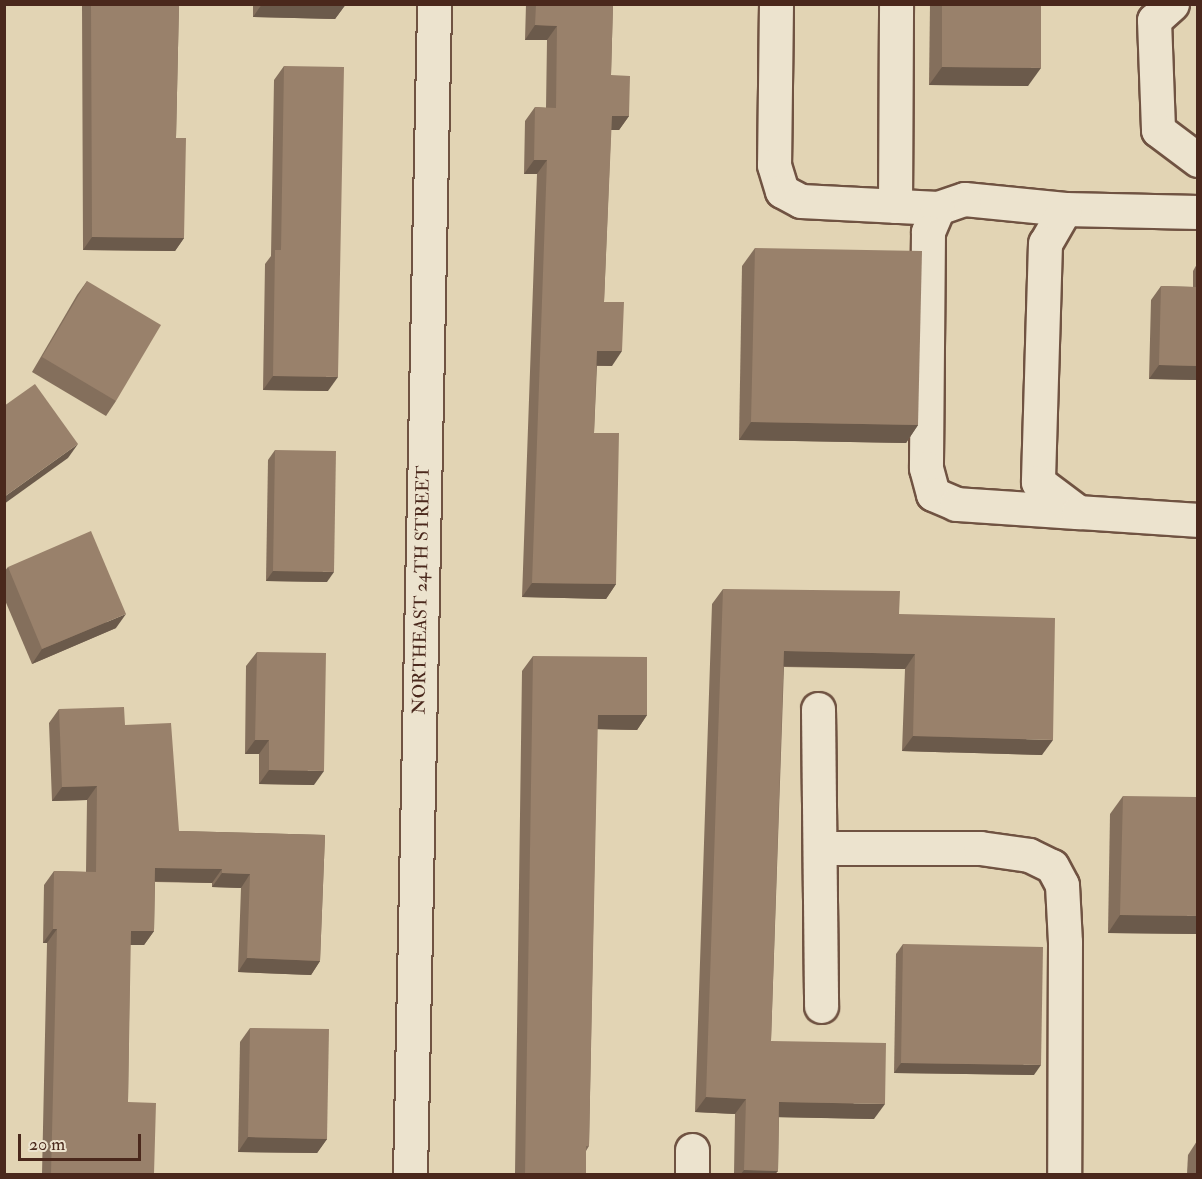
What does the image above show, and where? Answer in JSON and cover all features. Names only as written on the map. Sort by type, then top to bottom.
[{"type":"street","name":"NORTHEAST 24TH STREET","points":[[410,1174],[434,4]]},
{"type":"street","points":[[776,4],[774,165],[782,190],[801,201],[938,208],[964,198],[1065,209],[1197,212]]},
{"type":"street","points":[[895,206],[896,4]]},
{"type":"street","points":[[1172,4],[1154,20],[1158,130],[1197,160]]},
{"type":"street","points":[[938,208],[928,232],[926,468],[933,494],[956,504],[1197,520]]},
{"type":"street","points":[[1065,209],[1045,243],[1038,482],[1077,512]]},
{"type":"street","points":[[818,709],[821,1006]]},
{"type":"street","points":[[820,848],[980,848],[1029,855],[1052,866],[1062,885],[1065,942],[1064,1174]]},
{"type":"building","points":[[91,4],[179,4],[176,138],[186,138],[184,238],[92,237]]},
{"type":"building","points":[[536,4],[613,4],[611,75],[630,76],[629,116],[612,116],[604,302],[624,302],[622,351],[597,351],[594,433],[619,433],[616,584],[532,583],[547,160],[534,160],[535,107],[556,108],[557,26],[535,25]]},
{"type":"building","points":[[942,4],[1041,4],[1041,68],[942,67]]},
{"type":"building","points":[[284,66],[344,67],[338,377],[273,376],[275,250],[281,250]]},
{"type":"building","points":[[755,248],[922,251],[918,425],[751,422]]},
{"type":"building","points":[[87,281],[161,325],[116,401],[42,357]]},
{"type":"building","points":[[1161,286],[1197,287],[1197,366],[1159,365]]},
{"type":"building","points":[[35,384],[78,444],[4,497],[4,406]]},
{"type":"building","points":[[275,450],[336,451],[334,572],[273,571]]},
{"type":"building","points":[[91,531],[126,614],[42,649],[8,567]]},
{"type":"building","points":[[723,589],[900,591],[899,614],[1055,618],[1053,740],[913,736],[915,654],[784,651],[771,1041],[886,1043],[885,1104],[779,1102],[778,1171],[744,1170],[746,1099],[706,1097]]},
{"type":"building","points":[[257,652],[326,653],[324,771],[269,770],[269,740],[255,740]]},
{"type":"building","points":[[533,656],[647,657],[647,715],[598,715],[589,1146],[586,1146],[586,1174],[525,1174]]},
{"type":"building","points":[[124,707],[125,725],[171,723],[179,831],[325,835],[320,961],[247,958],[250,874],[222,873],[222,869],[155,868],[154,931],[131,931],[128,1102],[156,1103],[154,1174],[51,1174],[57,929],[53,929],[54,871],[96,872],[97,786],[62,787],[59,709]]},
{"type":"building","points":[[1123,796],[1197,797],[1197,916],[1120,915]]},
{"type":"building","points":[[903,944],[1043,947],[1041,1065],[901,1063]]},
{"type":"building","points":[[250,1028],[329,1029],[327,1139],[248,1137]]}]
